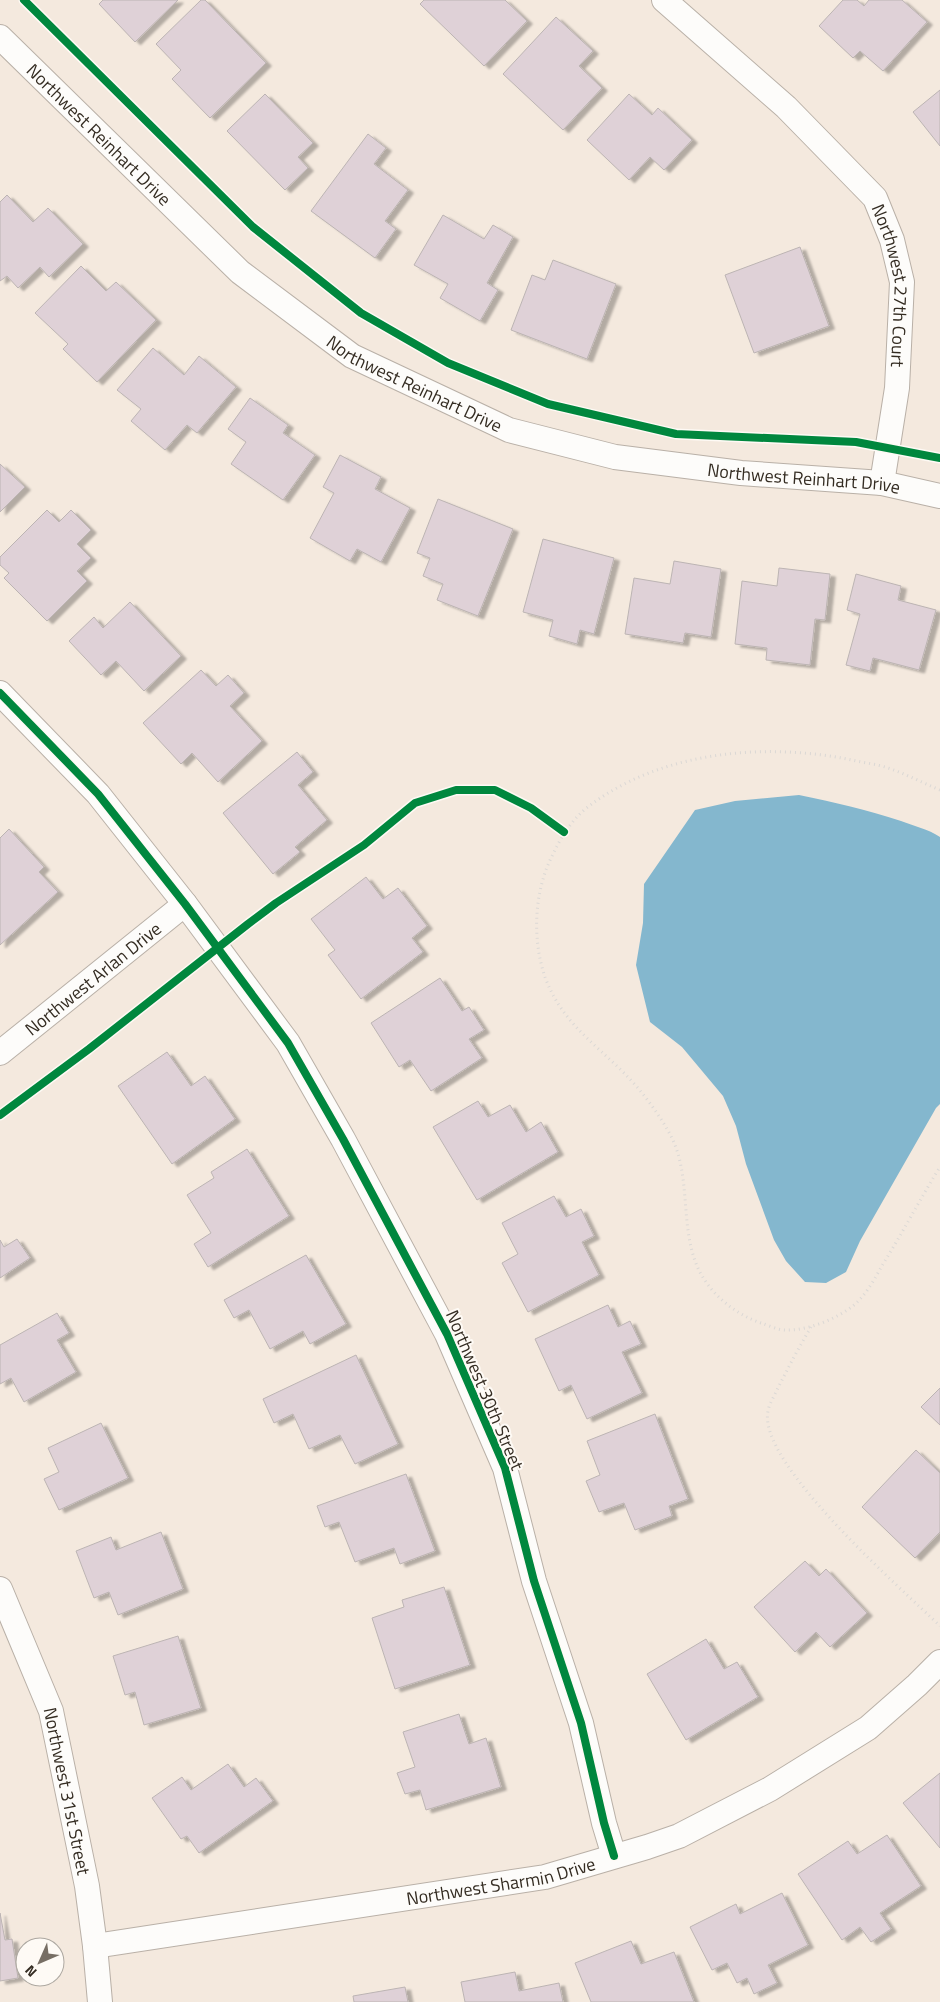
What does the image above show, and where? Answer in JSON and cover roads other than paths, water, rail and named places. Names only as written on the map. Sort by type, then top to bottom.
[{"type":"street","name":"Northwest 27th Court","points":[[664,0],[786,107],[875,198],[892,240],[902,282],[897,388],[882,483]]},
{"type":"street","name":"Northwest Reinhart Drive","points":[[0,36],[240,272],[352,356],[509,430],[615,457],[741,473],[882,483],[940,496]]},
{"type":"street","name":"Northwest 30th Street","points":[[0,693],[98,794],[185,904],[288,1043],[343,1139],[447,1334],[505,1468],[534,1581],[581,1723],[604,1823],[614,1856]]},
{"type":"street","name":"Northwest Arlan Drive","points":[[0,1053],[185,904]]},
{"type":"street","name":"Northwest 31st Street","points":[[0,1590],[51,1712],[87,1886],[100,2002]]},
{"type":"street","name":"Northwest Sharmin Drive","points":[[95,1946],[319,1910],[415,1898],[544,1877],[679,1836],[770,1790],[868,1728],[940,1662]]},
{"type":"water","points":[[799,795],[850,806],[888,817],[926,830],[940,837],[940,1104],[860,1241],[846,1272],[826,1283],[805,1282],[786,1261],[774,1240],[746,1164],[736,1126],[723,1096],[682,1047],[650,1022],[636,965],[643,923],[644,884],[695,810],[735,801]]}]
